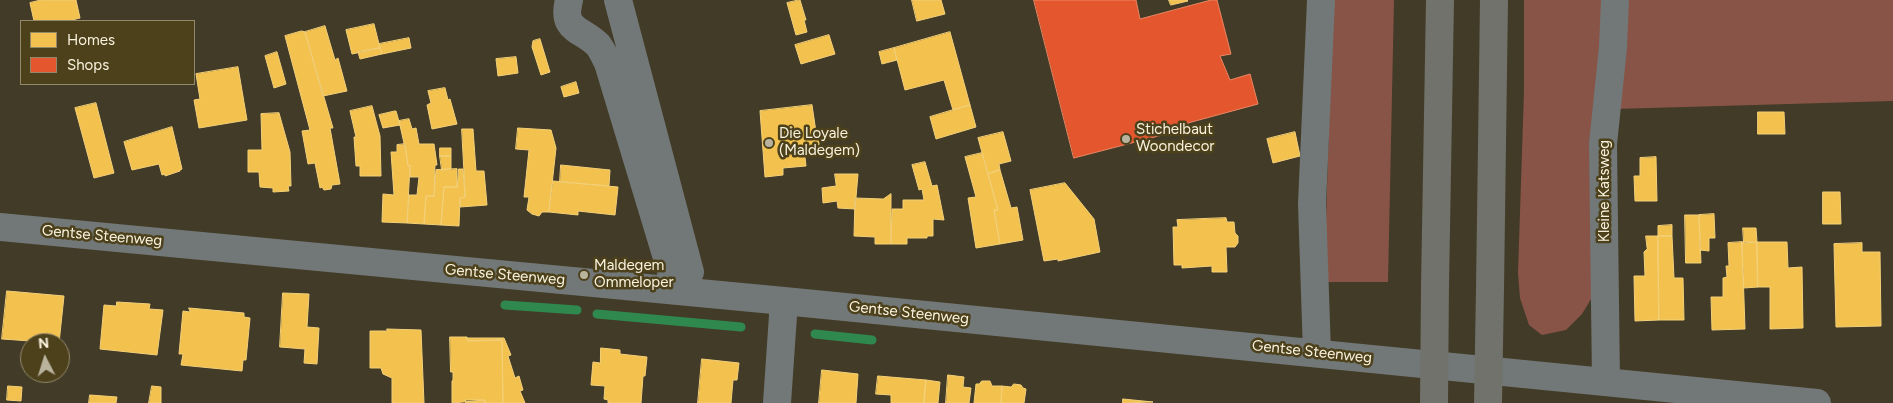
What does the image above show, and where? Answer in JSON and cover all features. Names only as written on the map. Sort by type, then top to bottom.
[{"type":"highway","points":[[1434,403],[1440,0]]},
{"type":"highway","points":[[1488,403],[1494,0]]},
{"type":"street","points":[[569,0],[566,11],[567,20],[573,29],[588,36],[600,47],[608,63],[686,292]]},
{"type":"street","points":[[618,0],[686,292]]},
{"type":"street","points":[[1317,353],[1312,204],[1321,0]]},
{"type":"street","name":"Kleine Katsweg","points":[[1606,382],[1603,144],[1613,47],[1615,0]]},
{"type":"street","name":"Gentse Steenweg","points":[[0,227],[784,301],[1817,403]]},
{"type":"street","points":[[777,403],[784,301]]},
{"type":"shaded area","points":[[1333,0],[1394,0],[1388,282],[1324,282]]},
{"type":"shaded area","points":[[1524,0],[1605,0],[1599,286],[1582,314],[1566,330],[1542,335],[1529,325],[1520,298],[1518,273],[1524,91]]},
{"type":"shaded area","points":[[1625,0],[1893,0],[1893,101],[1615,109]]},
{"type":"building: Homes","points":[[41,0],[76,0],[80,18],[72,20],[34,20],[30,3]]},
{"type":"building: Homes","points":[[800,0],[806,20],[804,20],[807,32],[796,35],[787,3]]},
{"type":"building: Homes","points":[[912,0],[941,0],[945,14],[917,21]]},
{"type":"building: Homes","points":[[1169,0],[1187,0],[1188,1],[1171,5]]},
{"type":"building: Homes","points":[[374,24],[380,48],[352,54],[346,30]]},
{"type":"building: Homes","points":[[325,26],[335,60],[338,58],[347,91],[323,96],[305,32]]},
{"type":"building: Homes","points":[[302,31],[305,32],[333,128],[330,128],[340,184],[332,185],[331,189],[324,190],[322,187],[320,188],[315,163],[308,164],[302,131],[310,130],[285,36]]},
{"type":"building: Homes","points":[[950,32],[970,105],[953,110],[944,80],[905,90],[894,48]]},
{"type":"building: Homes","points":[[829,35],[835,54],[801,64],[795,45]]},
{"type":"building: Homes","points":[[409,38],[411,48],[382,54],[379,44]]},
{"type":"building: Homes","points":[[540,39],[550,72],[541,75],[532,47],[533,41]]},
{"type":"building: Homes","points":[[380,48],[382,54],[360,59],[358,52]]},
{"type":"building: Homes","points":[[894,48],[897,60],[882,64],[879,52]]},
{"type":"building: Homes","points":[[277,52],[286,84],[274,88],[265,56]]},
{"type":"building: Homes","points":[[516,57],[518,73],[498,76],[496,59]]},
{"type":"building: Homes","points":[[238,67],[247,120],[199,128],[194,100],[200,99],[196,74]]},
{"type":"building: Homes","points":[[576,82],[579,93],[564,97],[561,87]]},
{"type":"building: Homes","points":[[445,88],[457,124],[432,129],[427,105],[431,103],[428,91]]},
{"type":"building: Homes","points":[[96,103],[114,173],[94,178],[75,108]]},
{"type":"building: Homes","points":[[812,105],[816,132],[819,132],[819,147],[804,148],[806,166],[783,168],[783,175],[765,177],[760,111]]},
{"type":"building: Homes","points":[[970,105],[976,127],[936,139],[930,117]]},
{"type":"building: Homes","points":[[372,106],[380,136],[381,176],[360,176],[360,166],[356,166],[354,137],[356,137],[350,111]]},
{"type":"building: Homes","points":[[396,111],[400,125],[383,128],[379,115]]},
{"type":"building: Homes","points":[[1758,112],[1784,112],[1785,134],[1758,134]]},
{"type":"building: Homes","points":[[279,113],[290,152],[291,186],[288,186],[289,191],[273,192],[273,188],[260,187],[259,172],[248,172],[248,150],[262,150],[261,114]]},
{"type":"building: Homes","points":[[409,119],[412,129],[416,128],[419,144],[434,144],[437,165],[435,165],[434,196],[426,196],[424,224],[407,223],[409,195],[417,195],[419,177],[410,177],[410,165],[408,166],[399,121]]},
{"type":"building: Homes","points":[[172,127],[182,169],[165,176],[165,174],[162,175],[159,164],[132,170],[124,142]]},
{"type":"building: Homes","points":[[518,128],[551,130],[556,148],[549,212],[542,212],[539,216],[527,210],[529,197],[524,197],[529,150],[516,149]]},
{"type":"building: Homes","points":[[462,129],[473,129],[476,171],[484,171],[487,205],[460,207],[460,198],[465,197]]},
{"type":"building: Homes","points":[[1003,132],[1011,161],[999,164],[1000,170],[988,174],[978,138]]},
{"type":"building: Homes","points":[[1295,132],[1300,156],[1273,163],[1267,139]]},
{"type":"building: Homes","points":[[405,144],[408,166],[410,165],[407,223],[382,222],[383,194],[394,195],[391,152],[397,152],[397,145]]},
{"type":"building: Homes","points":[[440,148],[451,148],[451,156],[440,156]]},
{"type":"building: Homes","points":[[982,153],[998,210],[994,210],[1000,244],[976,248],[968,198],[976,197],[965,157]]},
{"type":"building: Homes","points":[[440,156],[451,156],[451,169],[442,170]]},
{"type":"building: Homes","points":[[1656,157],[1657,201],[1635,201],[1634,176],[1640,176],[1640,158]]},
{"type":"building: Homes","points":[[925,162],[932,186],[937,185],[944,220],[933,219],[933,236],[927,236],[927,238],[907,238],[907,244],[891,244],[892,209],[903,209],[903,200],[924,200],[922,189],[919,190],[912,165]]},
{"type":"building: Homes","points":[[561,165],[610,170],[609,186],[560,182]]},
{"type":"building: Homes","points":[[457,169],[457,187],[444,187],[441,225],[424,224],[426,196],[434,196],[436,170]]},
{"type":"building: Homes","points":[[459,169],[463,169],[465,197],[460,198],[459,226],[441,225],[444,187],[457,187]]},
{"type":"building: Homes","points":[[1000,170],[1011,208],[1017,207],[1023,240],[1000,244],[994,210],[998,210],[988,174]]},
{"type":"building: Homes","points":[[835,174],[858,174],[855,209],[838,208],[837,201],[823,203],[822,188],[836,186]]},
{"type":"building: Homes","points":[[553,181],[618,187],[615,215],[578,211],[578,215],[549,212]]},
{"type":"building: Homes","points":[[1065,183],[1094,219],[1100,252],[1058,261],[1058,259],[1044,261],[1030,190]]},
{"type":"building: Homes","points":[[1823,192],[1840,192],[1841,224],[1823,224]]},
{"type":"building: Homes","points":[[891,194],[891,244],[875,244],[875,237],[854,236],[855,198],[883,199]]},
{"type":"building: Homes","points":[[1714,214],[1715,238],[1709,238],[1709,251],[1700,250],[1699,215]]},
{"type":"building: Homes","points":[[1685,215],[1699,215],[1701,263],[1686,263]]},
{"type":"building: Homes","points":[[1226,218],[1227,222],[1234,222],[1235,233],[1238,236],[1238,243],[1235,247],[1226,247],[1227,272],[1212,272],[1212,266],[1182,268],[1182,265],[1174,265],[1173,227],[1178,227],[1177,220]]},
{"type":"building: Homes","points":[[1672,225],[1672,236],[1658,236],[1658,226]]},
{"type":"building: Homes","points":[[1743,228],[1756,228],[1757,242],[1744,243]]},
{"type":"building: Homes","points":[[1646,236],[1658,236],[1659,320],[1635,321],[1634,276],[1645,276],[1644,252],[1647,249]]},
{"type":"building: Homes","points":[[1658,236],[1672,236],[1674,278],[1683,278],[1684,320],[1659,320]]},
{"type":"building: Homes","points":[[1742,242],[1757,242],[1758,287],[1744,288]]},
{"type":"building: Homes","points":[[1742,242],[1745,329],[1712,330],[1711,297],[1723,297],[1723,278],[1727,277],[1726,266],[1729,266],[1728,243]]},
{"type":"building: Homes","points":[[1757,242],[1787,242],[1788,268],[1802,267],[1803,328],[1770,329],[1770,287],[1758,287]]},
{"type":"building: Homes","points":[[1862,243],[1862,252],[1880,252],[1881,326],[1836,327],[1834,244]]},
{"type":"building: Homes","points":[[7,291],[64,296],[60,333],[20,333],[20,340],[2,339]]},
{"type":"building: Homes","points":[[283,293],[309,294],[307,327],[319,328],[317,364],[304,363],[305,349],[280,347]]},
{"type":"building: Homes","points":[[117,302],[150,304],[149,309],[163,310],[157,355],[100,349],[104,305],[116,306]]},
{"type":"building: Homes","points":[[189,308],[244,313],[244,317],[250,318],[246,360],[243,360],[242,371],[181,365],[183,354],[179,354],[183,311],[190,312]]},
{"type":"building: Homes","points":[[387,329],[421,330],[424,403],[392,403],[392,378],[383,374],[381,368],[370,368],[370,331],[387,331]]},
{"type":"building: Homes","points":[[450,337],[467,337],[468,341],[502,340],[503,403],[485,403],[485,400],[452,403],[453,372],[451,372]]},
{"type":"building: Homes","points":[[467,338],[504,338],[511,355],[508,356],[515,378],[519,376],[523,390],[520,391],[525,403],[503,403],[502,340],[468,341]]},
{"type":"building: Homes","points":[[601,348],[620,350],[620,354],[647,357],[645,376],[643,376],[641,403],[608,403],[608,400],[604,399],[605,386],[591,385],[593,362],[600,363]]},
{"type":"building: Homes","points":[[702,359],[739,363],[737,380],[733,380],[731,403],[698,403]]},
{"type":"building: Homes","points":[[822,370],[858,374],[856,403],[819,403]]},
{"type":"building: Homes","points":[[948,375],[964,377],[963,387],[971,388],[969,403],[946,403]]},
{"type":"building: Homes","points":[[878,376],[926,380],[924,403],[891,403],[891,395],[876,394]]},
{"type":"building: Homes","points":[[926,380],[940,382],[938,403],[924,403]]},
{"type":"building: Homes","points":[[982,381],[990,381],[992,386],[1002,386],[1001,403],[974,403],[976,384]]},
{"type":"building: Homes","points":[[1014,384],[1021,385],[1026,389],[1024,403],[1001,403],[1002,386],[1011,387]]},
{"type":"building: Homes","points":[[8,386],[22,387],[21,401],[7,400]]},
{"type":"building: Homes","points":[[152,386],[161,387],[161,403],[149,403]]},
{"type":"building: Homes","points":[[90,395],[117,397],[116,403],[89,403]]},
{"type":"building: Homes","points":[[1123,399],[1153,402],[1123,403]]},
{"type":"building: Homes","points":[[466,400],[485,400],[485,403],[466,403]]},
{"type":"building: Shops","points":[[1034,0],[1136,0],[1140,19],[1217,0],[1231,54],[1220,56],[1230,80],[1250,74],[1258,104],[1188,123],[1189,128],[1074,158]]},
{"type":"waterway","points":[[505,305],[577,310]]},
{"type":"waterway","points":[[597,314],[741,327]]},
{"type":"waterway","points":[[815,334],[872,340]]},
{"type":"place","name":"Stichelbaut Woondecor","points":[[1126,139]]},
{"type":"place","name":"Die Loyale (Maldegem)","points":[[769,143]]},
{"type":"place","name":"Maldegem Ommeloper","points":[[584,275]]}]
